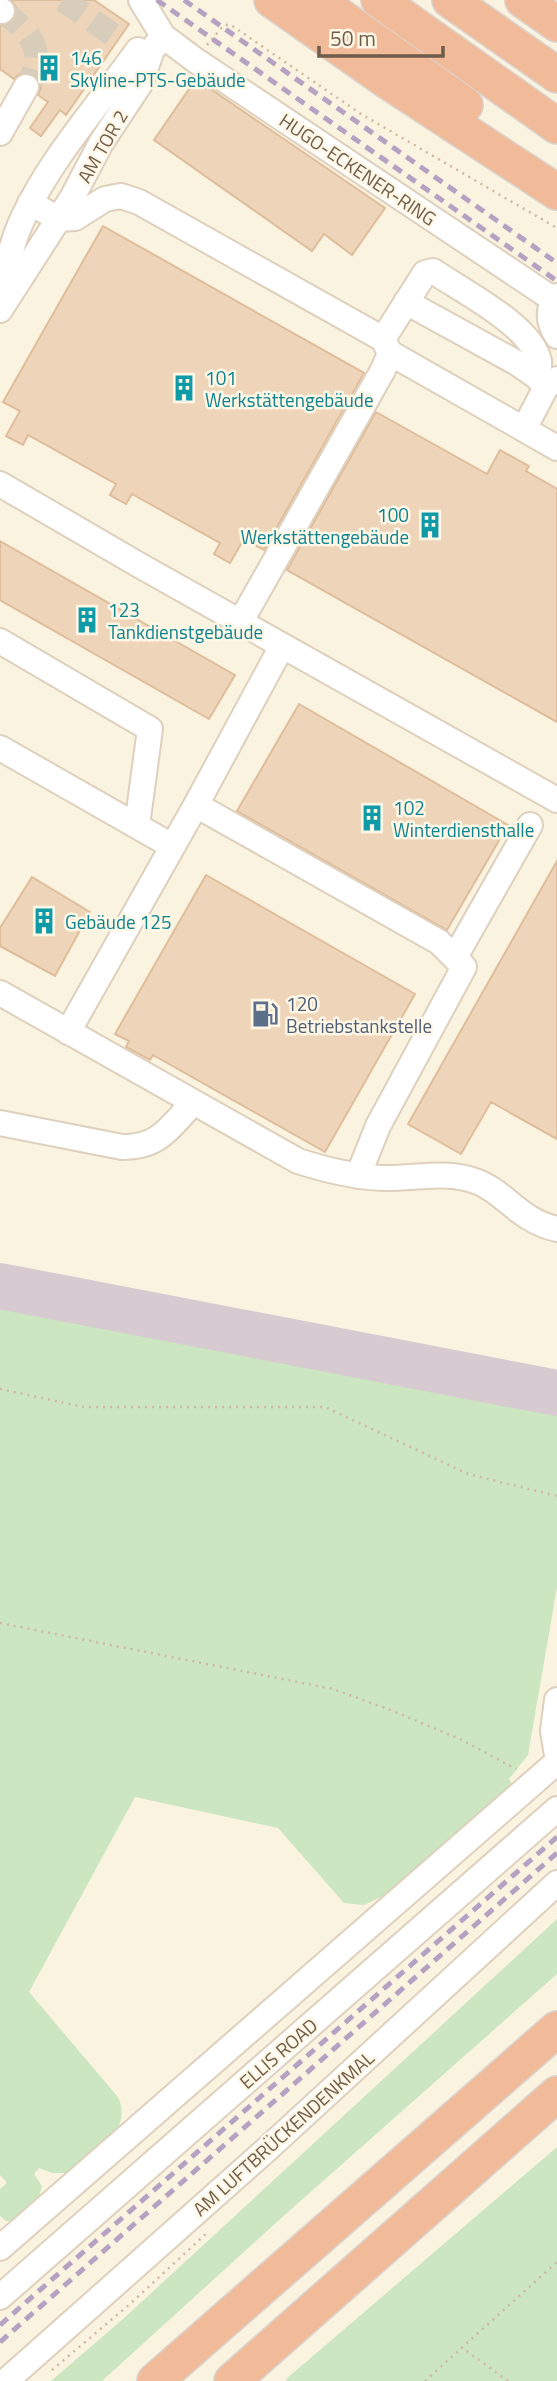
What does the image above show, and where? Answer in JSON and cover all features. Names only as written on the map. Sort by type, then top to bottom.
[{"type":"highway","points":[[272,0],[383,78],[557,191]]},
{"type":"highway","points":[[317,0],[447,92],[557,175]]},
{"type":"highway","points":[[379,0],[557,126]]},
{"type":"highway","points":[[450,0],[557,75]]},
{"type":"highway","points":[[523,0],[557,24]]},
{"type":"highway","points":[[526,2056],[557,2023]]},
{"type":"highway","points":[[155,2381],[557,2029]]},
{"type":"highway","points":[[232,2381],[557,2094]]},
{"type":"street","name":"HUGO-ECKENER-RING","points":[[141,0],[143,44],[555,298]]},
{"type":"street","name":"AM TOR 2","points":[[0,295],[21,221],[44,178],[143,44]]},
{"type":"street","name":"AM TOR 2","points":[[0,310],[53,230],[101,143],[139,84],[143,44]]},
{"type":"street","points":[[0,133],[26,87]]},
{"type":"street","points":[[64,149],[89,166]]},
{"type":"street","points":[[30,203],[53,230],[105,199],[121,196],[139,202],[557,448]]},
{"type":"street","points":[[240,621],[383,370],[386,346],[406,302],[425,273],[433,271],[521,330],[532,345],[547,381],[524,429]]},
{"type":"street","points":[[555,298],[549,320],[557,336]]},
{"type":"street","points":[[406,302],[547,381]]},
{"type":"street","points":[[0,484],[557,800]]},
{"type":"street","points":[[0,641],[150,729],[137,826]]},
{"type":"street","points":[[68,1032],[282,646]]},
{"type":"street","points":[[0,748],[172,846]]},
{"type":"street","points":[[196,805],[439,942],[464,967],[378,1126],[358,1176]]},
{"type":"street","points":[[455,957],[530,825]]},
{"type":"street","points":[[0,993],[298,1161],[358,1176],[384,1178],[454,1175],[472,1179],[498,1194],[529,1219],[541,1226],[557,1229]]},
{"type":"street","points":[[0,1123],[122,1147],[137,1147],[147,1145],[160,1136],[193,1103]]},
{"type":"street","points":[[557,1700],[553,1731],[557,1755]]},
{"type":"street","points":[[0,2248],[557,1762]]},
{"type":"street","name":"ELLIS ROAD","points":[[0,2297],[557,1809]]},
{"type":"street","name":"AM LUFTBRÜCKENDENKMAL","points":[[6,2381],[265,2151],[557,1883]]},
{"type":"path","points":[[204,48],[218,29],[231,25],[361,114],[557,228]]},
{"type":"path","points":[[0,1389],[84,1407],[325,1407],[468,1474],[557,1496]]},
{"type":"path","points":[[0,1623],[333,1689],[462,1741],[516,1770],[530,1786]]},
{"type":"path","points":[[425,2381],[557,2262]]},
{"type":"path","points":[[461,2347],[508,2381]]},
{"type":"green space","points":[[0,1306],[557,1412],[557,1587],[528,1755],[509,1779],[512,1784],[387,1894],[364,1905],[344,1903],[278,1828],[135,1797],[29,1992],[117,2096],[122,2109],[120,2122],[116,2131],[67,2173],[52,2173],[39,2168],[34,2174],[42,2186],[39,2197],[11,2221],[0,2216],[0,2189],[7,2183],[0,2175]]},
{"type":"green space","points":[[557,1919],[557,1974],[102,2381],[51,2381],[123,2319]]},
{"type":"green space","points":[[557,2147],[557,2381],[287,2381],[286,2379]]},
{"type":"building","name":"146 Skyline-PTS-Gebäude","points":[[11,0],[94,0],[129,24],[66,115],[60,110],[41,136],[30,128],[48,102],[38,95],[41,88],[38,79],[27,72],[14,79],[0,69],[0,25],[10,24],[16,17],[17,9]]},
{"type":"building","points":[[196,79],[385,208],[352,255],[324,234],[312,251],[154,140]]},
{"type":"building","name":"101 Werkstättengebäude","points":[[103,226],[364,373],[264,550],[244,539],[230,563],[214,554],[220,543],[132,494],[126,504],[110,495],[116,484],[28,435],[23,445],[6,436],[20,411],[3,402]]},
{"type":"building","name":"100 Werkstättengebäude","points":[[376,412],[487,474],[500,450],[529,466],[526,471],[557,489],[557,722],[287,570]]},
{"type":"building","name":"123 Tankdienstgebäude","points":[[0,541],[235,675],[209,719],[0,600]]},
{"type":"building","name":"102 Winterdiensthalle","points":[[299,704],[508,825],[447,930],[237,811]]},
{"type":"building","points":[[557,861],[557,1139],[491,1102],[461,1154],[408,1124]]},
{"type":"building","name":"120 Betriebstankstelle","points":[[206,875],[415,994],[325,1152],[153,1055],[150,1060],[126,1047],[129,1041],[115,1034]]},
{"type":"building","name":"Gebäude 125","points":[[32,877],[90,912],[55,976],[0,946],[0,928]]},
{"type":"taxiway","points":[[0,1286],[557,1393]]},
{"type":"tunnel","points":[[63,0],[119,39]]},
{"type":"tunnel","points":[[2,11],[22,27],[34,44],[36,63],[26,87]]},
{"type":"railway","points":[[157,0],[557,281]]},
{"type":"railway","points":[[184,0],[557,263]]},
{"type":"railway","points":[[0,2325],[557,1837]]},
{"type":"railway","points":[[0,2342],[557,1853]]},
{"type":"place","name":"146 Skyline-PTS-Gebäude","points":[[49,68]]},
{"type":"place","name":"101 Werkstättengebäude","points":[[184,388]]},
{"type":"place","name":"100 Werkstättengebäude","points":[[430,525]]},
{"type":"place","name":"123 Tankdienstgebäude","points":[[87,620]]},
{"type":"place","name":"102 Winterdiensthalle","points":[[372,818]]},
{"type":"place","name":"Gebäude 125","points":[[44,921]]},
{"type":"place","name":"120 Betriebstankstelle","points":[[265,1014]]}]
